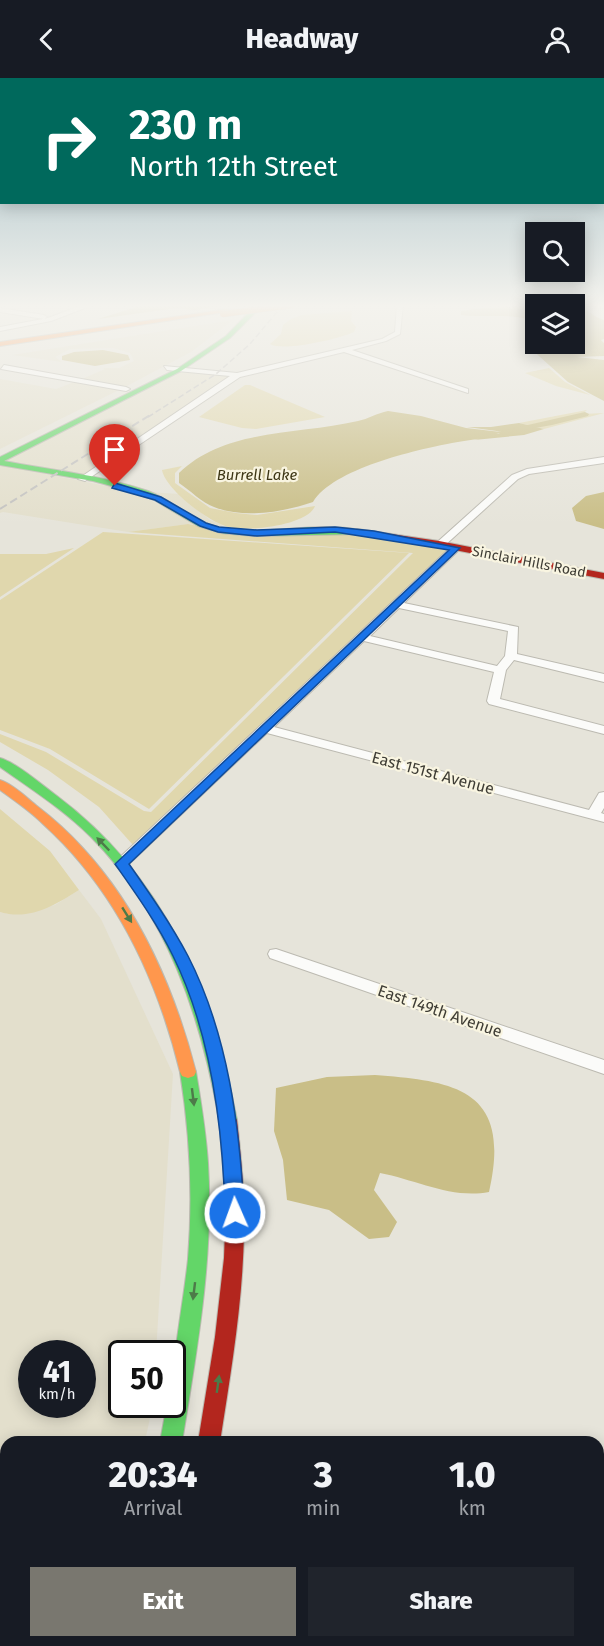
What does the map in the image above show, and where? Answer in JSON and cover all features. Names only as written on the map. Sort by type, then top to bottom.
[{"type":"main road","points":[[0,451],[151,378]]},
{"type":"main road","points":[[0,462],[157,378]]},
{"type":"main road","points":[[100,410],[99,406],[125,393],[126,389]]},
{"type":"main road","points":[[47,436],[53,430],[77,417],[79,412]]},
{"type":"main road","name":"Sinclair Hills Road","points":[[0,462],[147,494],[203,524],[218,529],[257,533],[335,530],[439,545],[604,576]]},
{"type":"main road","points":[[0,762],[47,793],[86,827],[122,864],[159,918],[181,958],[197,998],[218,1068],[232,1156],[235,1234],[232,1285],[210,1436]]},
{"type":"main road","points":[[0,784],[50,822],[104,879],[138,932],[162,979],[186,1059],[198,1134],[200,1226],[194,1293],[172,1436]]},
{"type":"street","points":[[66,378],[126,389]]},
{"type":"street","points":[[82,479],[232,378]]},
{"type":"street","points":[[428,378],[465,391]]},
{"type":"street","points":[[439,545],[515,477],[527,472],[604,459]]},
{"type":"street","points":[[122,864],[263,728],[456,548]]},
{"type":"street","points":[[396,604],[514,629],[512,656],[500,670],[493,701],[604,730]]},
{"type":"street","points":[[361,637],[500,670]]},
{"type":"street","points":[[512,656],[604,678]]},
{"type":"street","name":"East 151st Avenue","points":[[263,728],[599,816]]},
{"type":"street","points":[[599,816],[604,796]]},
{"type":"street","name":"East 149th Avenue","points":[[276,954],[604,1067]]},
{"type":"shaded area","points":[[84,378],[142,378],[125,387],[82,379]]},
{"type":"shaded area","points":[[166,378],[229,378],[81,477],[2,462]]},
{"type":"shaded area","points":[[537,378],[561,378],[590,395]]},
{"type":"shaded area","points":[[0,379],[56,389],[77,381],[121,389],[0,449]]},
{"type":"shaded area","points":[[245,385],[250,385],[325,417],[256,429],[242,428],[199,417]]},
{"type":"shaded area","points":[[587,410],[582,414],[604,413],[544,429],[519,423]]},
{"type":"shaded area","points":[[0,465],[132,491],[203,527],[188,524],[128,532],[0,513]]},
{"type":"shaded area","points":[[182,466],[175,473],[175,483],[210,508],[257,515],[315,506],[310,513],[291,522],[265,527],[233,528],[202,513],[171,487],[162,470]]},
{"type":"shaded area","points":[[149,492],[179,494],[210,520],[223,525],[219,527],[206,523]]},
{"type":"shaded area","points":[[188,524],[247,536],[334,532],[450,549],[133,845],[99,807],[48,770],[0,742],[0,734],[46,752],[144,811],[151,812],[413,553],[128,532]]},
{"type":"shaded area","points":[[103,532],[409,553],[149,809],[50,749],[0,730],[0,600]]},
{"type":"shaded area","points":[[74,548],[0,597],[0,554],[46,554]]},
{"type":"shaded area","points":[[0,809],[50,851],[79,890],[51,906],[32,913],[0,912]]},
{"type":"shaded area","points":[[79,890],[101,919],[173,1074],[157,1340],[108,1340],[108,1418],[150,1418],[146,1436],[0,1436],[0,912],[7,914],[55,905]]},
{"type":"water","points":[[564,378],[604,378],[604,401],[568,382]]},
{"type":"water","name":"Burrell Lake","points":[[388,411],[421,416],[466,428],[501,432],[376,463],[338,480],[323,490],[313,502],[277,511],[238,513],[226,511],[205,503],[179,483],[179,473],[198,458],[240,440],[358,421]]},
{"type":"water","points":[[519,423],[544,429],[524,435],[474,440],[504,432],[467,427],[491,427]]},
{"type":"water","points":[[604,492],[604,529],[576,521],[572,508],[586,496]]},
{"type":"water","points":[[375,1075],[431,1082],[454,1088],[472,1098],[485,1112],[493,1132],[494,1158],[489,1192],[448,1191],[380,1173],[374,1190],[397,1222],[389,1237],[369,1239],[329,1210],[287,1200],[283,1160],[274,1131],[276,1088],[327,1077]]},
{"type":"waterway","points":[[501,432],[552,423],[585,414]]},
{"type":"railway","points":[[148,417],[209,378]]},
{"type":"railway","points":[[0,509],[150,415]]},
{"type":"traffic: fast","points":[[0,460],[163,378]]},
{"type":"traffic: fast","points":[[0,463],[93,479],[129,488],[156,498],[201,524],[221,530],[254,533],[357,532]]},
{"type":"traffic: fast","points":[[0,762],[73,814],[95,834],[122,863],[146,895],[184,966],[199,1004],[221,1081],[228,1120]]},
{"type":"traffic: fast","points":[[172,1436],[187,1350],[198,1257],[199,1165],[196,1118],[188,1072]]},
{"type":"traffic: slow","points":[[0,784],[54,827],[79,853],[122,909],[155,971],[168,1003],[188,1072]]},
{"type":"traffic: jam","points":[[357,532],[439,544],[604,576]]},
{"type":"traffic: jam","points":[[210,1436],[234,1258],[235,1203],[228,1120]]},
{"type":"route","points":[[115,486],[158,498],[192,519],[218,529],[257,533],[335,530],[408,539],[456,548],[263,728],[122,864],[159,918],[181,958],[197,998],[218,1068],[232,1156],[235,1213]]}]
